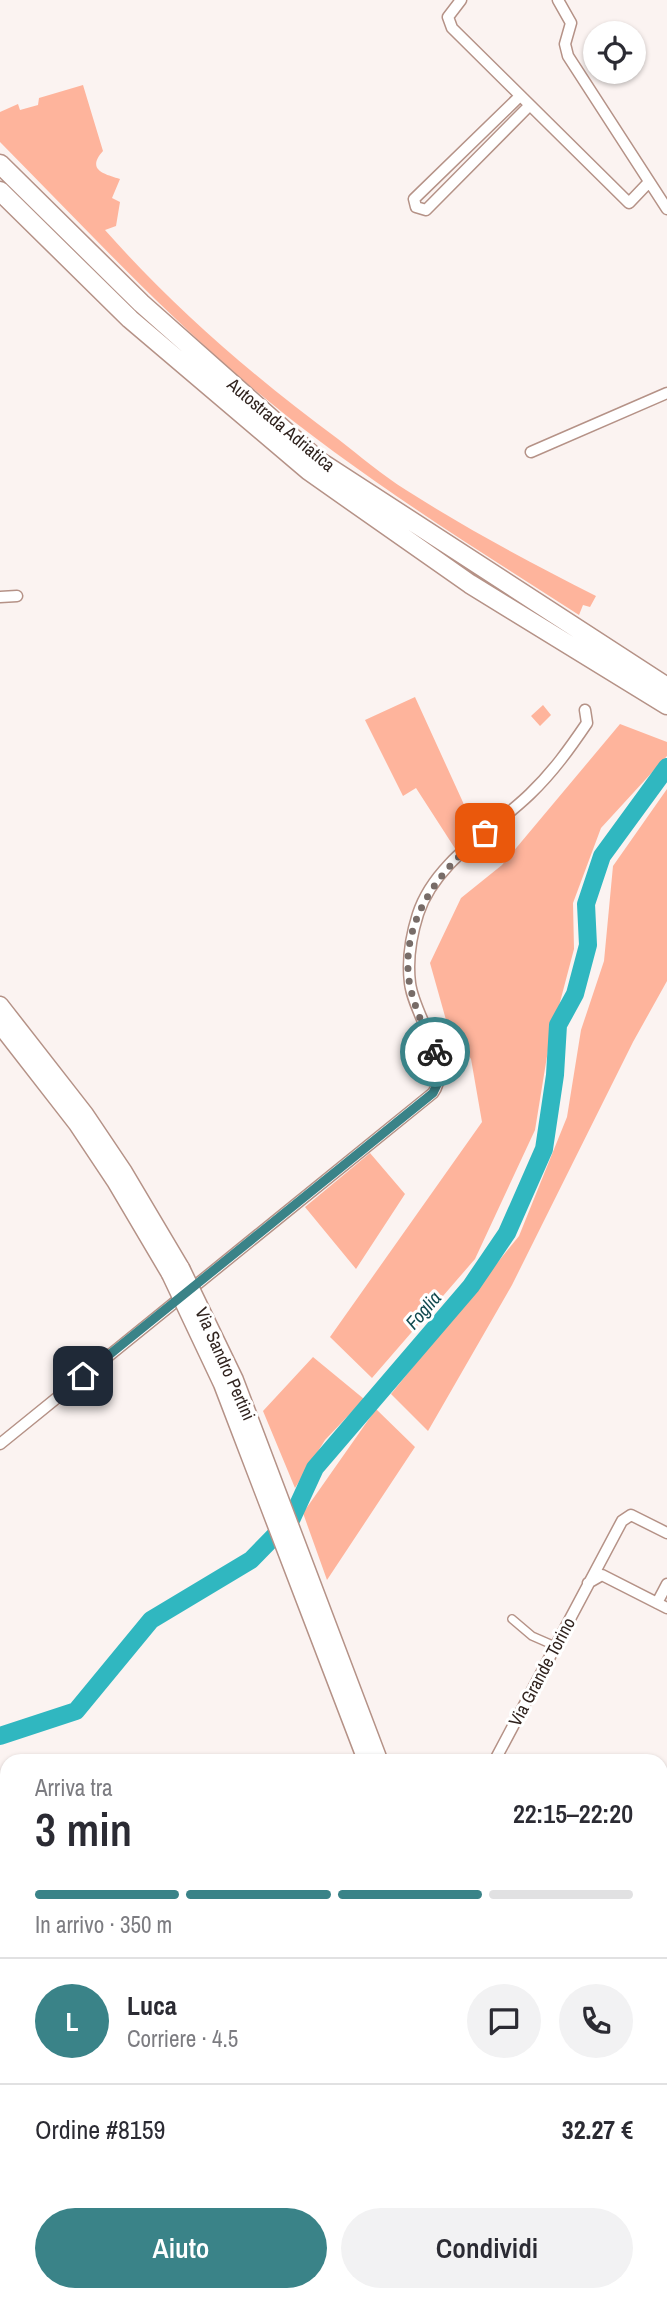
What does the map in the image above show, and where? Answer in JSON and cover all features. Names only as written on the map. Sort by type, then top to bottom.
[{"type":"highway","name":"Autostrada Adriatica","points":[[0,164],[141,303],[319,461],[605,657],[667,705]]},
{"type":"highway","name":"Autostrada Adriatica","points":[[0,191],[130,319],[309,471],[470,584],[605,657],[667,687]]},
{"type":"main road","name":"Via Sandro Pertini","points":[[0,1004],[85,1114],[124,1172],[235,1380],[377,1754]]},
{"type":"main road","name":"Via Sandro Pertini","points":[[0,1025],[77,1124],[176,1271],[364,1754]]},
{"type":"street","points":[[461,0],[451,10],[448,23],[629,203],[649,182]]},
{"type":"street","points":[[558,0],[571,23],[565,44],[568,56],[667,209]]},
{"type":"street","points":[[520,96],[414,199],[416,207],[426,209],[530,105]]},
{"type":"street","points":[[531,452],[667,393]]},
{"type":"street","points":[[0,597],[17,596]]},
{"type":"street","points":[[0,1444],[433,1093],[441,1076],[441,1065],[419,1016],[410,985],[409,957],[419,910],[437,881],[455,860],[531,793],[559,764],[587,723],[585,710]]},
{"type":"street","name":"Via Grande Torino","points":[[498,1754],[588,1583],[626,1517],[639,1518],[667,1533]]},
{"type":"street","points":[[588,1583],[602,1575],[662,1605],[667,1584]]},
{"type":"street","points":[[512,1619],[532,1636],[555,1646]]},
{"type":"shaded area","points":[[83,85],[103,151],[98,157],[97,167],[103,173],[120,179],[112,198],[120,202],[116,226],[105,230],[131,259],[187,314],[246,366],[380,472],[476,532],[596,596],[590,607],[583,605],[579,615],[407,503],[283,413],[180,323],[0,142],[0,112],[18,104],[20,110],[38,105],[39,98]]},
{"type":"shaded area","points":[[415,697],[477,833],[456,850],[416,788],[403,796],[365,720]]},
{"type":"shaded area","points":[[543,705],[551,715],[540,726],[531,716]]},
{"type":"shaded area","points":[[620,724],[667,742],[667,756],[601,828],[573,903],[574,949],[549,1044],[535,1130],[475,1259],[372,1378],[330,1337],[482,1122],[471,1059],[448,1027],[430,963],[461,898],[502,865]]},
{"type":"shaded area","points":[[667,789],[667,981],[633,1042],[512,1285],[428,1431],[391,1394],[519,1236],[567,1117],[581,1030],[604,961],[613,866]]},
{"type":"shaded area","points":[[370,1153],[405,1194],[356,1269],[305,1207]]},
{"type":"shaded area","points":[[313,1357],[364,1399],[325,1440],[295,1488],[263,1411]]},
{"type":"shaded area","points":[[376,1409],[415,1447],[327,1580],[303,1513]]},
{"type":"waterway","name":"Foglia","points":[[0,1736],[76,1711],[151,1620],[251,1560],[292,1518],[315,1468],[471,1286],[507,1233],[544,1149],[555,1075],[558,1025],[575,994],[588,945],[586,904],[602,856],[667,767]]},
{"type":"way so far","points":[[435,1052],[419,1016],[410,985],[409,957],[413,930],[419,910],[437,881],[455,860],[485,833]]},
{"type":"route","points":[[83,1376],[433,1093],[441,1076],[441,1065],[435,1052]]}]
